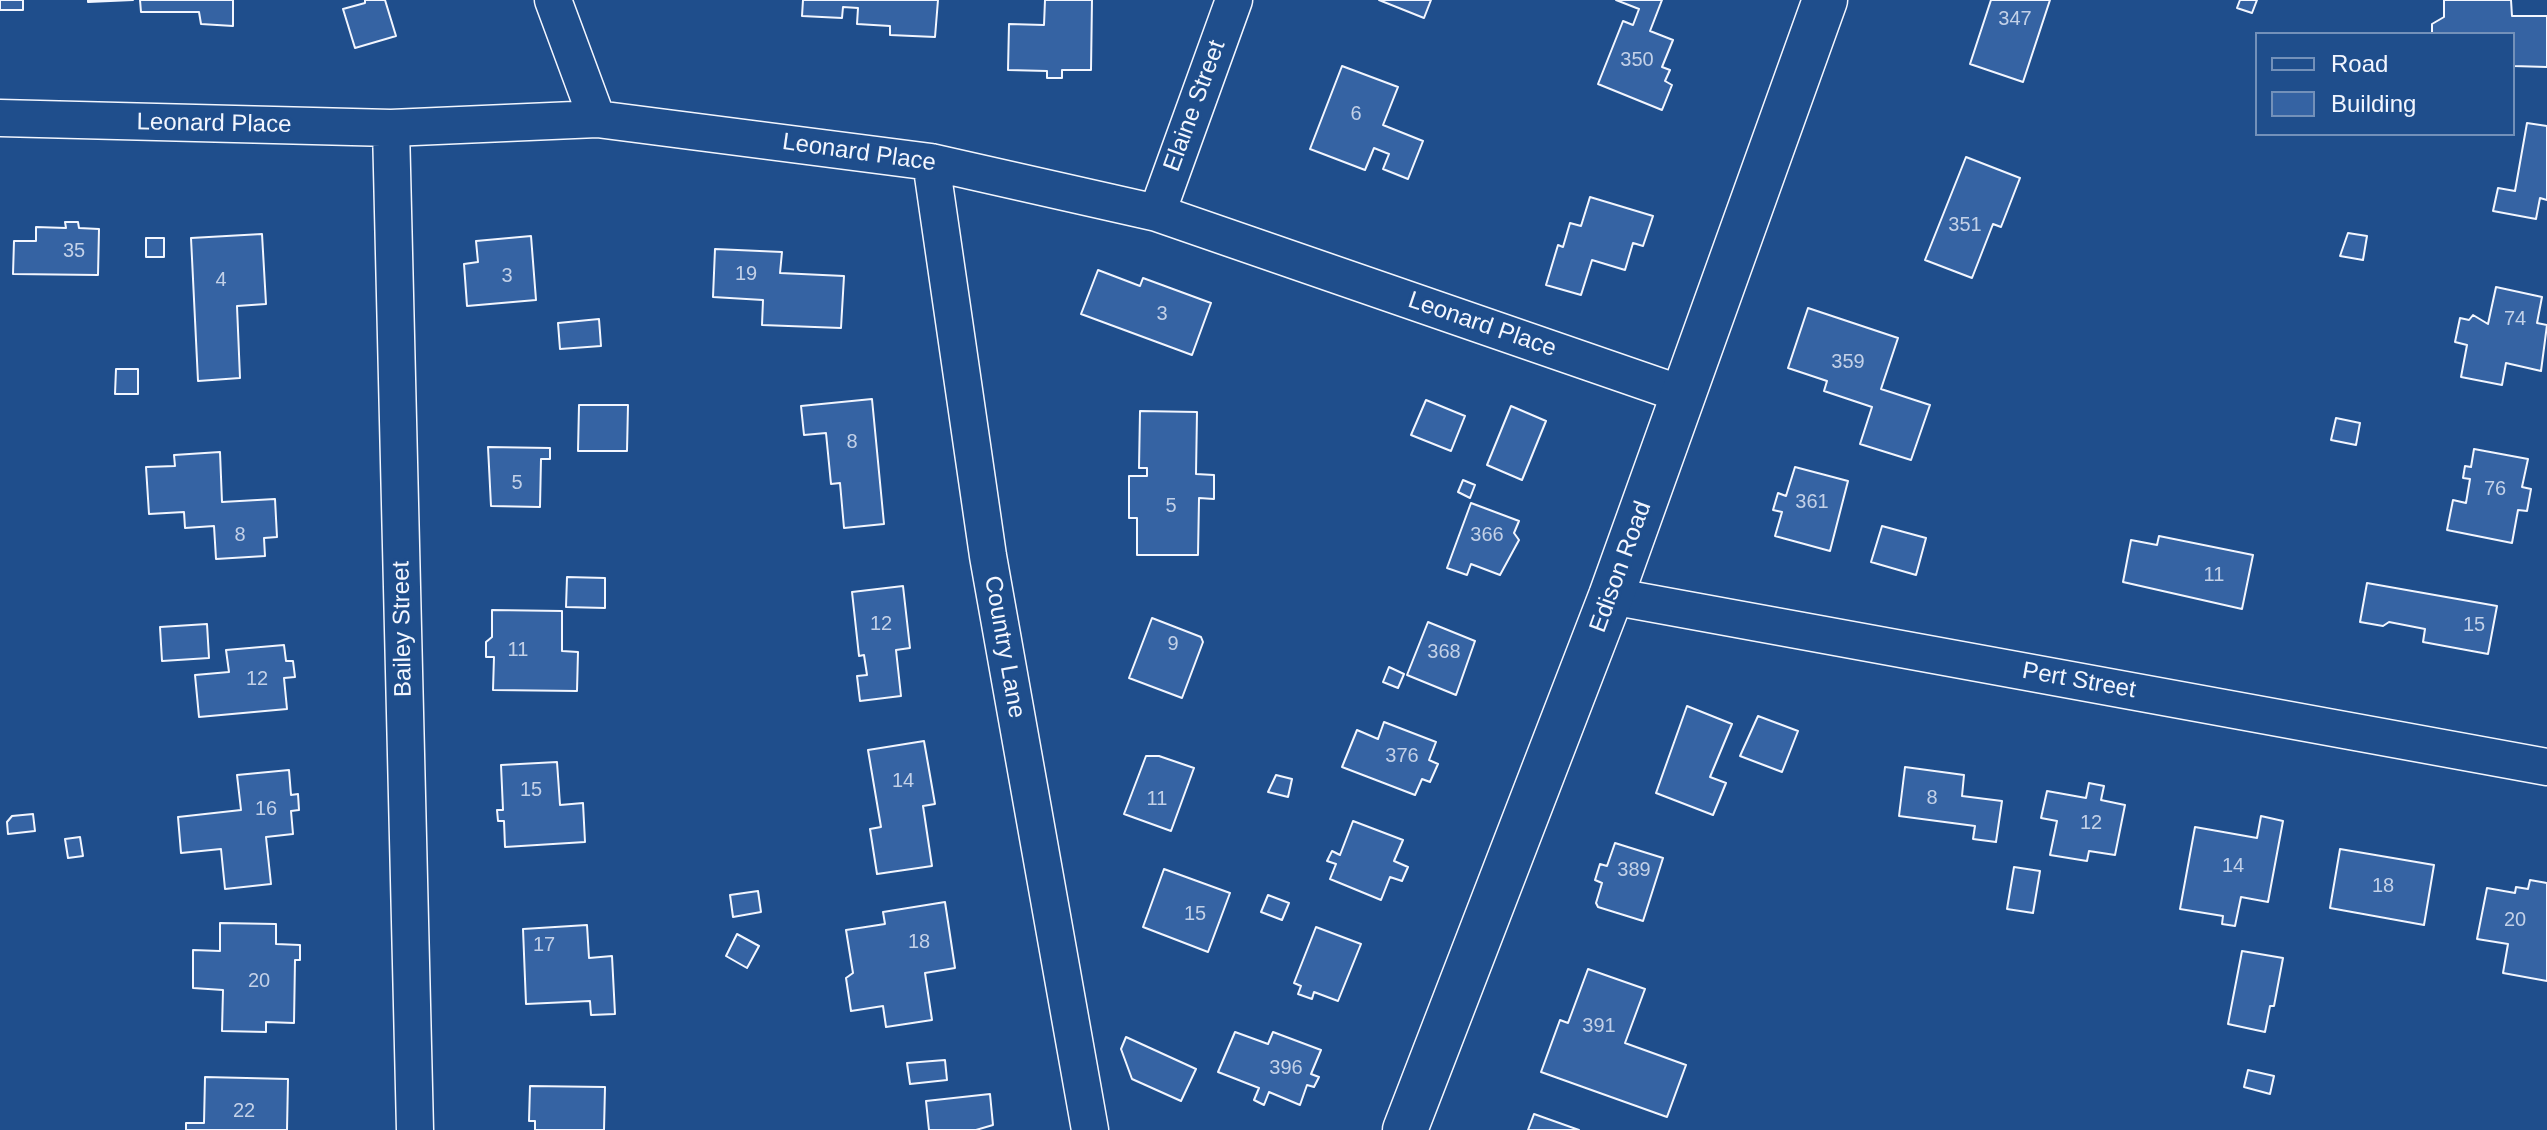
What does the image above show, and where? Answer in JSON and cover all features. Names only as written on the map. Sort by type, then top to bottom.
[{"type":"street","points":[[553,0],[597,119]]},
{"type":"street","name":"Elaine Street","points":[[1157,213],[1234,0]]},
{"type":"street","name":"Edison Road","points":[[1405,1130],[1611,596],[1825,0]]},
{"type":"street","name":"Leonard Place","points":[[0,118],[391,128],[597,119],[931,162],[1157,213],[1684,395]]},
{"type":"street","name":"Bailey Street","points":[[391,128],[415,1130]]},
{"type":"street","name":"Country Lane","points":[[931,162],[988,556],[1090,1130]]},
{"type":"street","name":"Pert Street","points":[[1611,596],[2547,767]]},
{"type":"building","points":[[0,0],[23,0],[23,10],[0,10]]},
{"type":"building","points":[[88,0],[133,0],[88,2]]},
{"type":"building","points":[[140,0],[233,0],[233,26],[201,24],[199,12],[141,12]]},
{"type":"building","points":[[365,0],[385,0],[396,36],[355,48],[343,9],[365,3]]},
{"type":"building","points":[[803,0],[938,0],[935,37],[890,35],[890,26],[857,24],[858,8],[843,7],[842,18],[802,16]]},
{"type":"building","points":[[1045,0],[1092,0],[1091,70],[1062,70],[1062,78],[1047,78],[1047,71],[1008,70],[1009,24],[1044,25]]},
{"type":"building","points":[[1379,0],[1431,0],[1424,18]]},
{"type":"building","points":[[1616,0],[1662,0],[1650,31],[1673,40],[1662,67],[1670,70],[1665,81],[1672,85],[1662,110],[1598,84],[1623,21],[1633,25],[1639,9]]},
{"type":"building","points":[[1991,0],[2050,0],[2023,82],[1970,64]]},
{"type":"building","points":[[2240,0],[2257,0],[2252,13],[2237,8]]},
{"type":"building","points":[[2444,0],[2511,0],[2512,16],[2547,16],[2547,67],[2515,66],[2515,32],[2432,32],[2432,24],[2444,17]]},
{"type":"building","points":[[1342,66],[1398,87],[1383,125],[1423,141],[1408,179],[1383,169],[1389,154],[1374,148],[1365,170],[1310,149]]},
{"type":"building","points":[[2527,123],[2547,126],[2547,200],[2540,198],[2536,219],[2493,211],[2498,188],[2515,191]]},
{"type":"building","points":[[1966,157],[2020,178],[2001,227],[1993,224],[1972,278],[1925,260]]},
{"type":"building","points":[[1590,197],[1653,216],[1643,246],[1633,243],[1625,270],[1592,260],[1581,295],[1546,285],[1558,245],[1563,247],[1570,223],[1581,226]]},
{"type":"building","points":[[65,222],[78,222],[79,228],[99,229],[98,275],[13,274],[14,241],[36,241],[36,227],[66,228]]},
{"type":"building","points":[[2348,233],[2367,236],[2363,260],[2340,256]]},
{"type":"building","points":[[262,234],[266,304],[237,306],[240,378],[198,381],[191,238]]},
{"type":"building","points":[[531,236],[536,300],[467,306],[464,264],[478,262],[476,241]]},
{"type":"building","points":[[146,238],[164,238],[164,257],[146,257]]},
{"type":"building","points":[[715,249],[782,252],[780,273],[844,276],[841,328],[762,325],[763,300],[713,297]]},
{"type":"building","points":[[1098,270],[1140,286],[1143,278],[1211,303],[1192,355],[1081,314]]},
{"type":"building","points":[[2496,287],[2542,297],[2537,323],[2547,325],[2541,371],[2506,363],[2502,385],[2461,377],[2467,345],[2455,342],[2460,318],[2469,320],[2473,315],[2488,324]]},
{"type":"building","points":[[1808,308],[1898,338],[1881,389],[1930,405],[1911,460],[1860,444],[1872,407],[1824,391],[1827,381],[1788,368]]},
{"type":"building","points":[[599,319],[601,346],[560,349],[558,323]]},
{"type":"building","points":[[116,369],[138,369],[138,394],[115,394]]},
{"type":"building","points":[[872,399],[884,524],[844,528],[840,483],[831,484],[826,433],[804,435],[801,406]]},
{"type":"building","points":[[1426,400],[1465,416],[1451,451],[1411,435]]},
{"type":"building","points":[[579,405],[628,405],[627,451],[578,451]]},
{"type":"building","points":[[1511,406],[1546,421],[1522,480],[1487,465]]},
{"type":"building","points":[[1140,411],[1197,412],[1196,474],[1214,475],[1214,499],[1199,498],[1198,555],[1137,555],[1137,518],[1129,518],[1129,476],[1147,476],[1147,468],[1139,468]]},
{"type":"building","points":[[2336,418],[2360,423],[2356,445],[2331,440]]},
{"type":"building","points":[[488,447],[550,448],[550,459],[541,459],[540,507],[491,506]]},
{"type":"building","points":[[2474,449],[2528,459],[2522,487],[2531,489],[2527,511],[2518,510],[2512,543],[2447,530],[2453,500],[2466,503],[2470,479],[2463,478],[2465,466],[2471,467]]},
{"type":"building","points":[[220,452],[222,502],[275,499],[277,537],[264,538],[265,556],[216,559],[214,526],[185,528],[184,512],[149,514],[146,467],[175,466],[174,455]]},
{"type":"building","points":[[1795,467],[1848,481],[1830,551],[1775,536],[1782,512],[1773,510],[1778,493],[1786,496]]},
{"type":"building","points":[[1463,480],[1475,485],[1470,498],[1458,492]]},
{"type":"building","points":[[1471,503],[1519,521],[1514,533],[1519,540],[1500,575],[1471,564],[1467,575],[1447,568]]},
{"type":"building","points":[[1882,526],[1926,538],[1916,575],[1871,562]]},
{"type":"building","points":[[2159,536],[2253,555],[2242,609],[2123,582],[2131,540],[2157,545]]},
{"type":"building","points":[[567,577],[605,578],[605,608],[566,607]]},
{"type":"building","points":[[2367,583],[2497,606],[2488,654],[2423,642],[2425,629],[2389,622],[2383,626],[2360,622]]},
{"type":"building","points":[[903,586],[910,648],[896,650],[901,696],[860,701],[857,676],[867,675],[864,655],[859,656],[852,592]]},
{"type":"building","points":[[492,610],[562,611],[562,651],[578,652],[577,691],[493,690],[494,657],[486,657],[486,642],[492,637]]},
{"type":"building","points":[[1152,618],[1201,637],[1203,642],[1182,698],[1129,678]]},
{"type":"building","points":[[1428,622],[1475,641],[1456,695],[1407,675]]},
{"type":"building","points":[[207,624],[209,658],[162,661],[160,627]]},
{"type":"building","points":[[284,645],[286,661],[293,661],[295,677],[284,678],[287,709],[199,717],[195,675],[229,672],[226,650]]},
{"type":"building","points":[[1389,667],[1404,674],[1398,688],[1383,682]]},
{"type":"building","points":[[1687,706],[1732,724],[1710,777],[1726,783],[1713,815],[1656,793]]},
{"type":"building","points":[[1758,716],[1798,731],[1782,772],[1740,756]]},
{"type":"building","points":[[1384,722],[1436,742],[1429,760],[1438,764],[1430,782],[1422,779],[1415,795],[1342,767],[1357,730],[1378,739]]},
{"type":"building","points":[[924,741],[935,804],[923,806],[932,866],[877,874],[870,829],[881,827],[868,750]]},
{"type":"building","points":[[1146,756],[1159,756],[1194,768],[1171,831],[1124,814]]},
{"type":"building","points":[[557,762],[560,805],[583,803],[585,842],[505,847],[504,821],[498,821],[497,810],[503,810],[501,765]]},
{"type":"building","points":[[1905,767],[1964,775],[1962,796],[2002,801],[1996,842],[1973,839],[1975,826],[1899,816]]},
{"type":"building","points":[[289,770],[291,795],[298,794],[299,810],[291,811],[293,834],[266,837],[271,884],[225,889],[221,849],[181,853],[178,817],[241,810],[237,775]]},
{"type":"building","points":[[1276,775],[1292,779],[1288,797],[1268,792]]},
{"type":"building","points":[[2089,783],[2104,786],[2101,800],[2125,805],[2115,855],[2089,851],[2087,861],[2050,855],[2057,821],[2041,818],[2047,791],[2086,798]]},
{"type":"building","points":[[33,814],[35,831],[8,834],[7,822],[12,816]]},
{"type":"building","points":[[2261,816],[2283,821],[2268,902],[2241,897],[2235,926],[2222,924],[2223,916],[2180,909],[2195,827],[2257,838]]},
{"type":"building","points":[[1353,821],[1403,840],[1394,861],[1408,867],[1402,881],[1390,877],[1381,900],[1330,879],[1336,864],[1327,861],[1332,851],[1340,855]]},
{"type":"building","points":[[80,837],[83,856],[68,858],[65,839]]},
{"type":"building","points":[[1615,843],[1663,858],[1643,921],[1598,907],[1596,903],[1602,883],[1595,880],[1600,864],[1607,866]]},
{"type":"building","points":[[2340,849],[2434,865],[2424,925],[2330,908]]},
{"type":"building","points":[[2014,867],[2040,871],[2033,913],[2007,909]]},
{"type":"building","points":[[1164,869],[1230,893],[1208,952],[1143,927]]},
{"type":"building","points":[[2530,880],[2547,883],[2547,981],[2503,973],[2508,944],[2477,939],[2487,888],[2515,893],[2516,887],[2528,889]]},
{"type":"building","points":[[758,891],[761,912],[733,917],[730,895]]},
{"type":"building","points":[[1268,895],[1289,903],[1282,920],[1261,912]]},
{"type":"building","points":[[945,902],[955,968],[925,973],[932,1020],[886,1027],[883,1006],[851,1011],[846,978],[853,973],[846,930],[885,924],[883,912]]},
{"type":"building","points":[[220,923],[276,924],[276,944],[300,945],[300,960],[295,960],[294,1023],[266,1022],[266,1032],[222,1031],[223,990],[193,988],[193,950],[220,951]]},
{"type":"building","points":[[587,925],[589,958],[612,956],[615,1014],[591,1015],[590,1001],[526,1004],[523,929]]},
{"type":"building","points":[[1316,927],[1361,944],[1338,1001],[1314,992],[1312,999],[1298,994],[1301,986],[1294,983]]},
{"type":"building","points":[[737,934],[759,946],[747,968],[726,956]]},
{"type":"building","points":[[2242,951],[2283,958],[2274,1006],[2270,1006],[2265,1032],[2228,1024]]},
{"type":"building","points":[[1588,969],[1645,989],[1625,1043],[1686,1065],[1667,1117],[1541,1072],[1560,1020],[1568,1023]]},
{"type":"building","points":[[1235,1032],[1268,1044],[1273,1032],[1321,1050],[1311,1074],[1319,1077],[1314,1087],[1307,1085],[1300,1105],[1269,1092],[1264,1105],[1254,1100],[1259,1088],[1218,1072]]},
{"type":"building","points":[[1126,1037],[1196,1069],[1181,1101],[1132,1079],[1121,1049]]},
{"type":"building","points":[[945,1060],[947,1080],[910,1084],[907,1063]]},
{"type":"building","points":[[2248,1070],[2274,1076],[2270,1094],[2244,1087]]},
{"type":"building","points":[[205,1077],[288,1079],[287,1130],[186,1130],[186,1123],[204,1123]]},
{"type":"building","points":[[530,1086],[605,1087],[604,1130],[535,1130],[535,1121],[529,1121]]},
{"type":"building","points":[[990,1094],[993,1125],[976,1130],[929,1130],[926,1101]]},
{"type":"building","points":[[1534,1114],[1579,1130],[1528,1130]]}]
